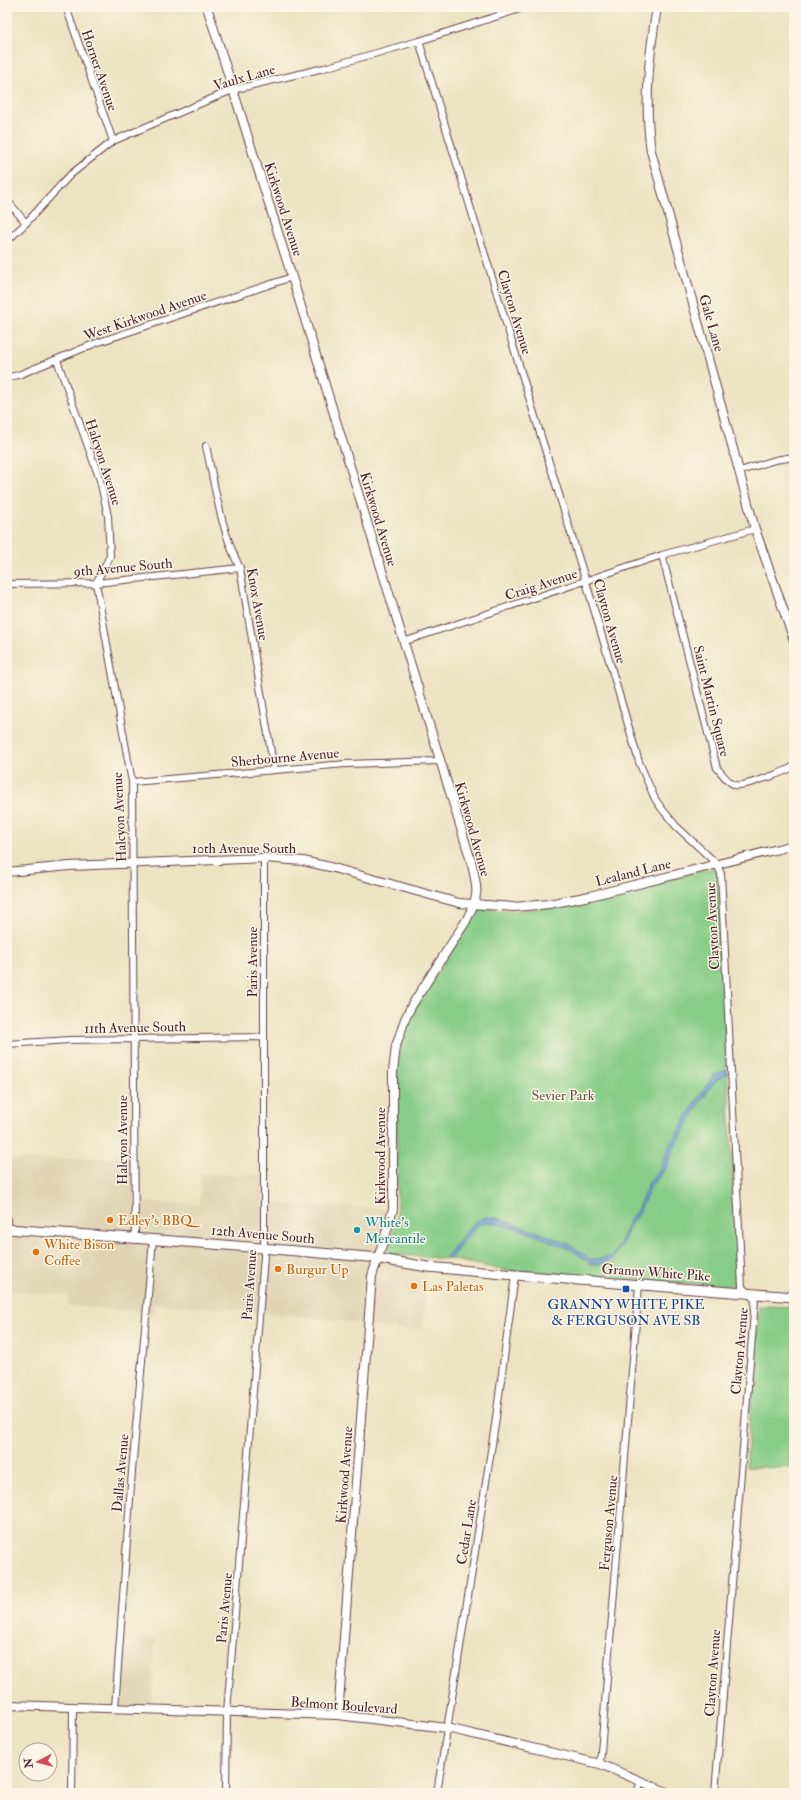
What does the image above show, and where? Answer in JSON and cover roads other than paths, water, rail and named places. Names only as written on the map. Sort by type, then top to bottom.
[{"type":"main road","name":"12th Avenue South","points":[[7,1229],[376,1259],[428,1267],[515,1275]]},
{"type":"main road","name":"Granny White Pike","points":[[515,1275],[794,1296]]},
{"type":"street","name":"Horner Avenue","points":[[66,7],[112,141]]},
{"type":"street","name":"Kirkwood Avenue","points":[[207,7],[292,277],[440,761],[476,882],[477,893],[475,904],[412,1005],[398,1036],[395,1050],[393,1072],[393,1209],[376,1259],[372,1276],[338,1715]]},
{"type":"street","name":"Vaulx Lane","points":[[7,240],[70,175],[112,141],[232,90],[324,68],[419,41],[526,7]]},
{"type":"street","name":"Gale Lane","points":[[657,7],[650,46],[647,100],[648,125],[652,150],[755,529],[794,640]]},
{"type":"street","name":"Clayton Avenue","points":[[419,41],[586,582],[639,762],[655,799],[676,826],[717,864],[721,874],[742,1287],[755,1300],[755,1302],[715,1793]]},
{"type":"street","points":[[7,200],[26,222]]},
{"type":"street","name":"West Kirkwood Avenue","points":[[7,378],[57,360],[96,343],[292,277]]},
{"type":"street","name":"Halcyon Avenue","points":[[57,360],[100,480],[108,516],[110,556],[96,583],[132,782],[134,864],[135,1239]]},
{"type":"street","name":"Knox Avenue","points":[[206,446],[224,526],[233,553],[240,568],[274,770]]},
{"type":"street","points":[[740,471],[775,460],[794,458]]},
{"type":"street","name":"Craig Avenue","points":[[403,642],[662,556],[755,529]]},
{"type":"street","name":"Saint Martin Square","points":[[662,556],[717,768],[727,780],[736,785],[780,773],[794,766]]},
{"type":"street","name":"9th Avenue South","points":[[7,584],[96,583],[240,568]]},
{"type":"street","name":"Sherbourne Avenue","points":[[132,782],[346,764],[440,761]]},
{"type":"street","name":"Lealand Lane","points":[[475,904],[514,907],[549,904],[794,845]]},
{"type":"street","name":"10th Avenue South","points":[[7,872],[69,866],[264,858],[303,861],[330,867],[459,903],[475,904]]},
{"type":"street","name":"Paris Avenue","points":[[226,1793],[227,1712],[264,1249],[264,858]]},
{"type":"street","name":"11th Avenue South","points":[[7,1044],[70,1040],[264,1037]]},
{"type":"street","points":[[7,1218],[7,1229]]},
{"type":"street","name":"Dallas Avenue","points":[[115,1708],[132,1464],[153,1240]]},
{"type":"street","name":"Cedar Lane","points":[[437,1793],[495,1425],[515,1275]]},
{"type":"street","name":"Ferguson Avenue","points":[[600,1764],[639,1285]]},
{"type":"street","name":"Belmont Boulevard","points":[[7,1705],[338,1715],[447,1728],[600,1764],[669,1793]]},
{"type":"street","points":[[72,1793],[73,1707]]},
{"type":"street","points":[[637,1793],[641,1781]]},
{"type":"water","points":[[727,1070],[727,1074],[716,1080],[699,1104],[676,1144],[665,1170],[651,1186],[639,1213],[632,1222],[621,1247],[612,1260],[601,1264],[591,1264],[572,1250],[523,1230],[489,1222],[478,1225],[463,1241],[450,1259],[445,1259],[466,1231],[475,1222],[486,1217],[496,1218],[571,1245],[590,1259],[599,1259],[612,1256],[617,1250],[629,1220],[636,1212],[649,1183],[660,1169],[671,1143],[695,1103],[714,1075]]},
{"type":"place","name":"Edley's BBQ","points":[[110,1220]]},
{"type":"place","name":"White's Mercantile","points":[[357,1230]]},
{"type":"place","name":"White Bison Coffee","points":[[36,1252]]},
{"type":"place","name":"Burgur Up","points":[[278,1269]]},
{"type":"place","name":"Las Paletas","points":[[414,1286]]},
{"type":"place","name":"GRANNY WHITE PIKE & FERGUSON AVE SB","points":[[626,1289]]},
{"type":"park label","name":"Sevier Park","points":[[563,1095]]}]
